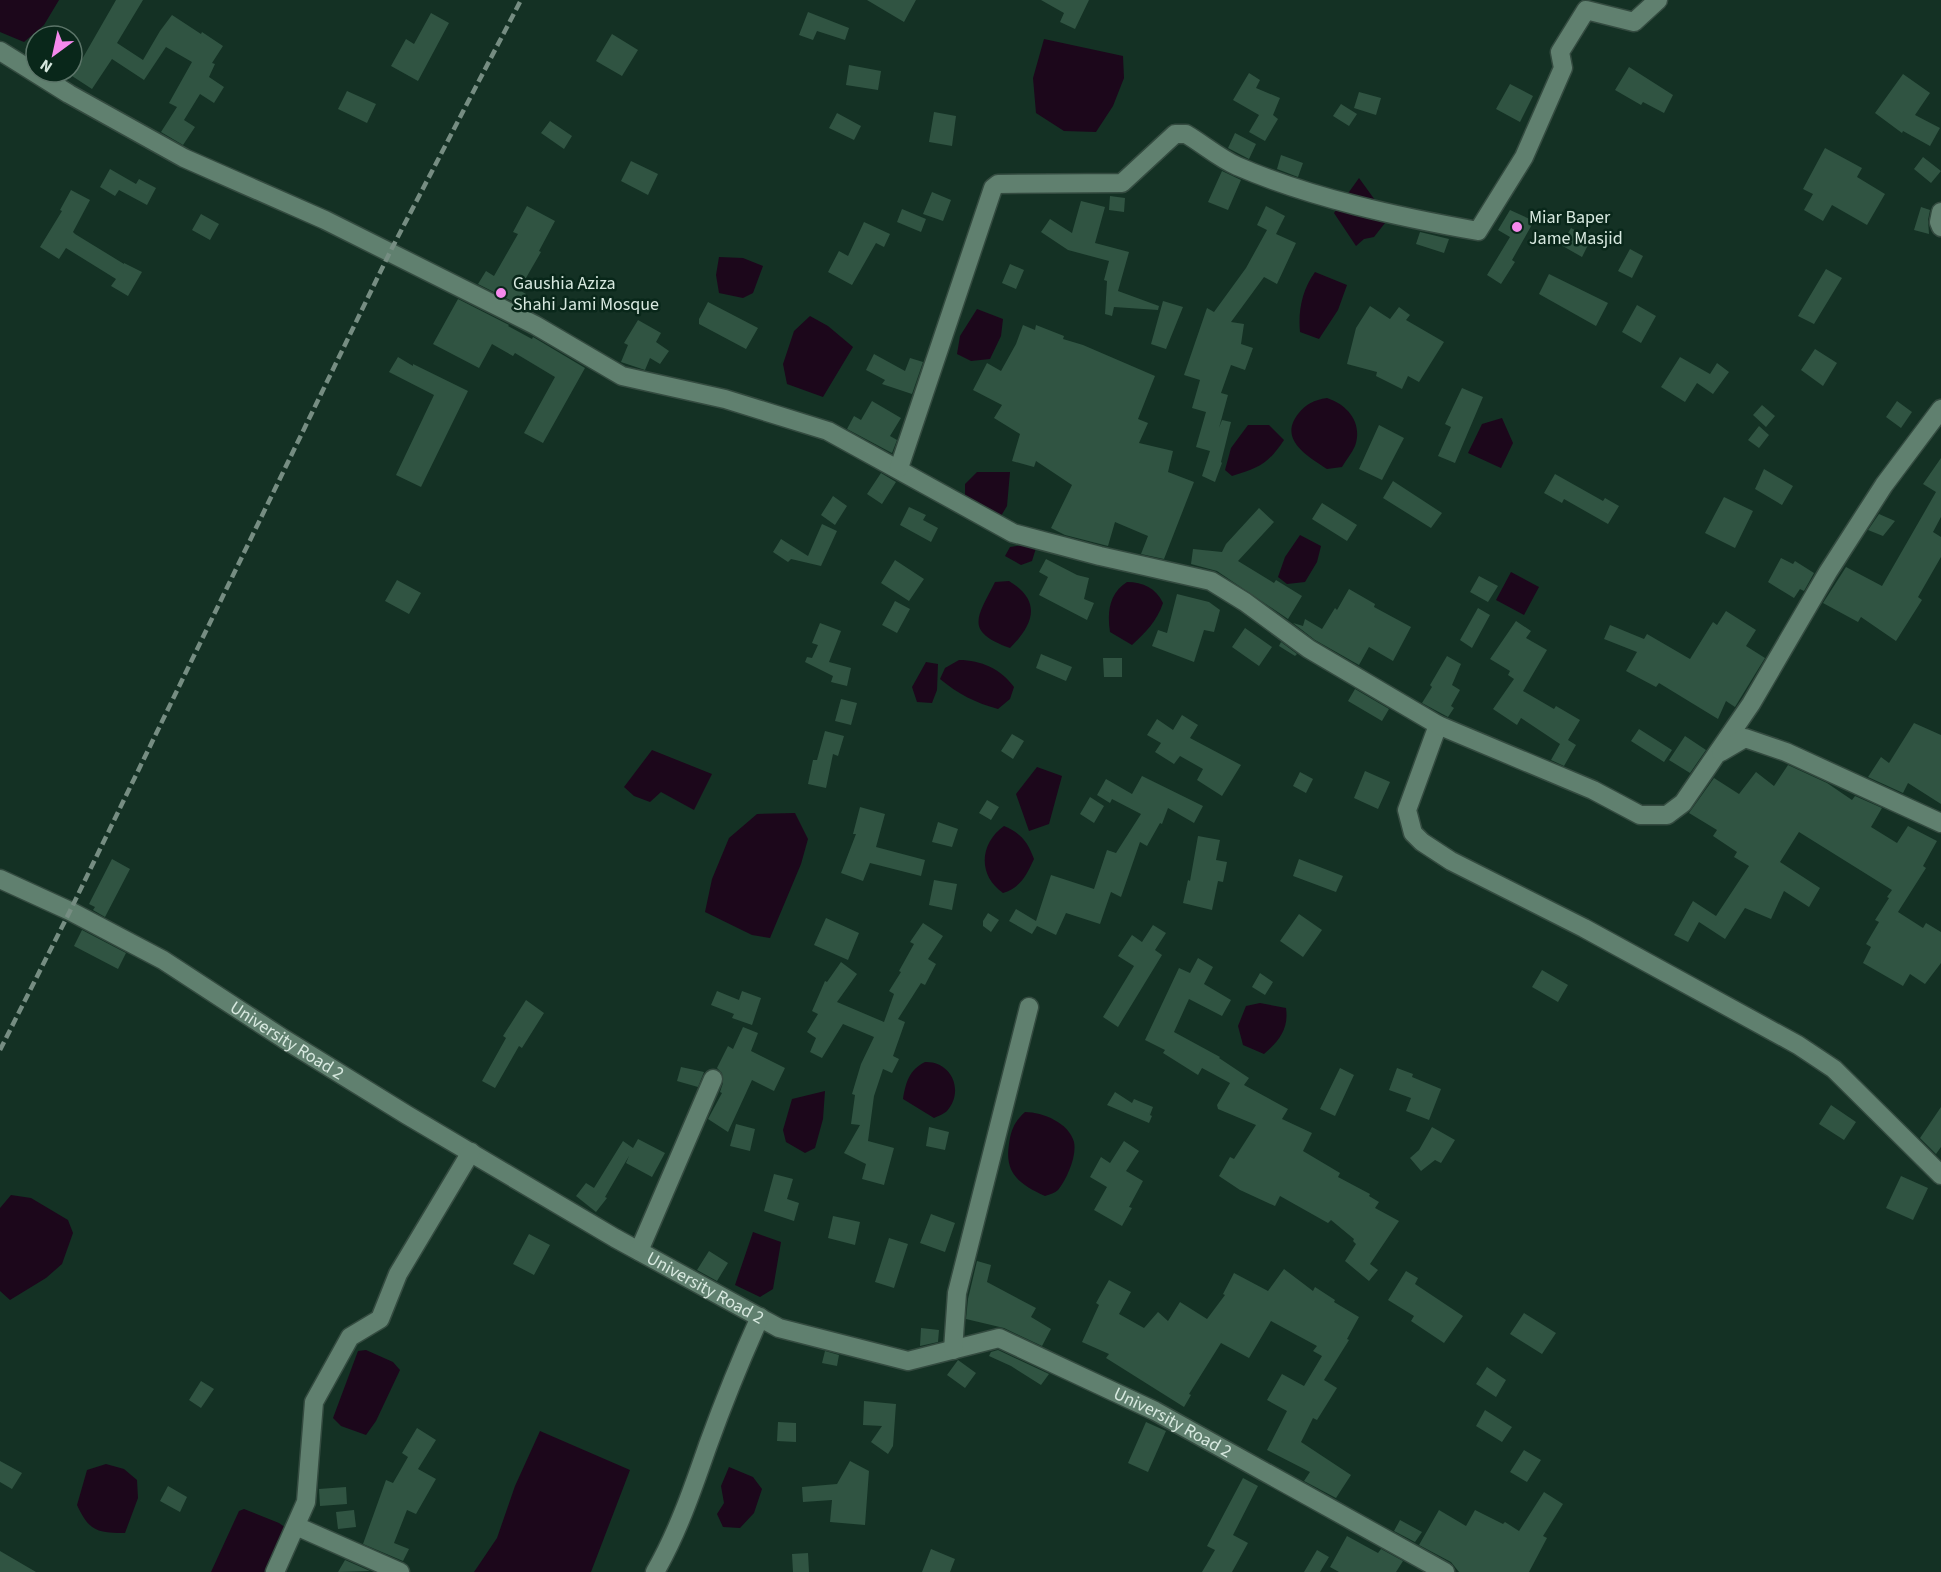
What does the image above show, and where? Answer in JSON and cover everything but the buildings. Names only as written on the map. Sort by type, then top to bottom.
[{"type":"street","points":[[899,468],[993,188],[998,184],[1122,183],[1175,134],[1180,133],[1186,134],[1236,165],[1304,189],[1403,218],[1478,231],[1524,157],[1563,68],[1560,52],[1586,10],[1635,22],[1658,0]]},
{"type":"street","points":[[0,51],[69,94],[184,158],[325,220],[504,309],[622,376],[725,399],[828,431],[899,468],[1013,533],[1100,556],[1211,581],[1245,602],[1309,649],[1438,725],[1593,790],[1640,815],[1667,815],[1683,803],[1751,704],[1828,572],[1884,485],[1941,409]]},
{"type":"street","points":[[1941,212],[1939,222],[1941,227]]},
{"type":"street","points":[[1438,725],[1407,810],[1413,833],[1422,842],[1451,861],[1584,928],[1798,1045],[1834,1069],[1941,1175]]},
{"type":"street","points":[[1717,754],[1744,738],[1786,752],[1941,823]]},
{"type":"street","name":"University Road 2","points":[[0,879],[70,911],[163,960],[284,1039],[471,1152],[639,1251],[780,1328],[908,1361],[999,1338],[1155,1411],[1445,1572]]},
{"type":"street","points":[[953,1350],[957,1293],[1029,1007]]},
{"type":"street","points":[[639,1251],[713,1078]]},
{"type":"street","points":[[275,1572],[306,1502],[314,1402],[350,1337],[380,1319],[398,1274],[471,1152]]},
{"type":"street","points":[[655,1572],[691,1492],[737,1369],[760,1317]]},
{"type":"street","points":[[296,1526],[399,1572]]},
{"type":"shaded area","points":[[0,0],[59,0],[45,24],[24,24],[24,42],[0,32]]},
{"type":"shaded area","points":[[1044,39],[1123,56],[1124,78],[1113,106],[1096,132],[1064,131],[1036,113],[1033,78]]},
{"type":"shaded area","points":[[1359,178],[1380,207],[1385,223],[1374,237],[1364,239],[1356,246],[1334,213]]},
{"type":"shaded area","points":[[719,257],[743,258],[763,266],[753,293],[743,298],[719,293],[716,275]]},
{"type":"shaded area","points":[[1315,272],[1347,285],[1338,310],[1319,339],[1300,332],[1302,301]]},
{"type":"shaded area","points":[[977,309],[1003,319],[1001,336],[990,359],[971,361],[957,354],[960,336]]},
{"type":"shaded area","points":[[810,316],[828,326],[853,347],[823,397],[787,384],[783,364],[794,331]]},
{"type":"shaded area","points":[[1327,398],[1341,405],[1352,416],[1357,438],[1354,449],[1342,467],[1327,469],[1304,453],[1293,439],[1291,432],[1293,423],[1304,408],[1314,401]]},
{"type":"shaded area","points":[[1502,418],[1513,443],[1501,468],[1468,453],[1482,424]]},
{"type":"shaded area","points":[[1248,425],[1269,425],[1284,440],[1268,460],[1232,476],[1225,470],[1231,448]]},
{"type":"shaded area","points":[[977,472],[1010,472],[1007,506],[1001,516],[965,498],[965,484]]},
{"type":"shaded area","points":[[1300,535],[1321,546],[1317,562],[1305,582],[1287,584],[1278,577],[1285,557]]},
{"type":"shaded area","points":[[1029,544],[1036,548],[1032,561],[1021,565],[1005,556],[1010,547]]},
{"type":"shaded area","points":[[1511,572],[1539,587],[1524,615],[1496,600]]},
{"type":"shaded area","points":[[1009,581],[1026,597],[1031,613],[1025,630],[1010,648],[986,636],[978,622],[983,605],[995,582]]},
{"type":"shaded area","points":[[1127,582],[1148,587],[1157,593],[1163,603],[1151,626],[1132,645],[1110,632],[1109,625],[1109,611],[1113,598]]},
{"type":"shaded area","points":[[959,660],[983,664],[1003,675],[1014,687],[1010,699],[998,709],[968,697],[940,679],[945,668]]},
{"type":"shaded area","points":[[926,662],[938,664],[937,690],[932,703],[917,702],[912,687]]},
{"type":"shaded area","points":[[652,750],[712,774],[694,810],[661,792],[650,802],[634,796],[624,787]]},
{"type":"shaded area","points":[[1037,767],[1062,776],[1049,824],[1029,831],[1016,794]]},
{"type":"shaded area","points":[[795,813],[808,839],[801,864],[770,938],[752,935],[705,912],[712,879],[729,838],[757,814]]},
{"type":"shaded area","points":[[1004,826],[1023,839],[1034,859],[1022,880],[1014,888],[1003,893],[989,877],[985,859],[990,841]]},
{"type":"shaded area","points":[[1260,1003],[1286,1008],[1287,1015],[1282,1034],[1264,1054],[1243,1045],[1238,1026],[1246,1006]]},
{"type":"shaded area","points":[[925,1062],[942,1066],[952,1078],[955,1086],[955,1094],[947,1111],[934,1118],[903,1099],[909,1077]]},
{"type":"shaded area","points":[[825,1091],[823,1119],[815,1148],[805,1153],[786,1142],[783,1130],[792,1099]]},
{"type":"shaded area","points":[[1025,1112],[1047,1116],[1061,1124],[1067,1129],[1074,1142],[1073,1160],[1065,1180],[1057,1191],[1045,1196],[1022,1183],[1012,1171],[1009,1163],[1008,1154],[1012,1130]]},
{"type":"shaded area","points":[[11,1195],[31,1198],[68,1220],[73,1233],[62,1264],[46,1278],[10,1300],[0,1291],[0,1208]]},
{"type":"shaded area","points":[[753,1232],[781,1242],[773,1289],[760,1297],[735,1285]]},
{"type":"shaded area","points":[[366,1350],[393,1362],[400,1370],[376,1421],[366,1435],[341,1426],[333,1418],[358,1351]]},
{"type":"shaded area","points":[[540,1431],[630,1470],[591,1572],[474,1572],[497,1538],[515,1486]]},
{"type":"shaded area","points":[[106,1464],[124,1469],[137,1480],[138,1498],[125,1533],[95,1529],[77,1505],[87,1470]]},
{"type":"shaded area","points":[[729,1467],[753,1477],[762,1489],[754,1513],[740,1528],[723,1527],[717,1514],[724,1503],[721,1486]]},
{"type":"shaded area","points":[[244,1509],[286,1528],[265,1572],[211,1572],[239,1511]]},
{"type":"railway","points":[[0,1050],[70,911],[390,252],[521,0]]},
{"type":"place","name":"Miar Baper Jame Masjid","points":[[1517,227]]},
{"type":"place","name":"Gaushia Aziza Shahi Jami Mosque","points":[[501,293]]}]
